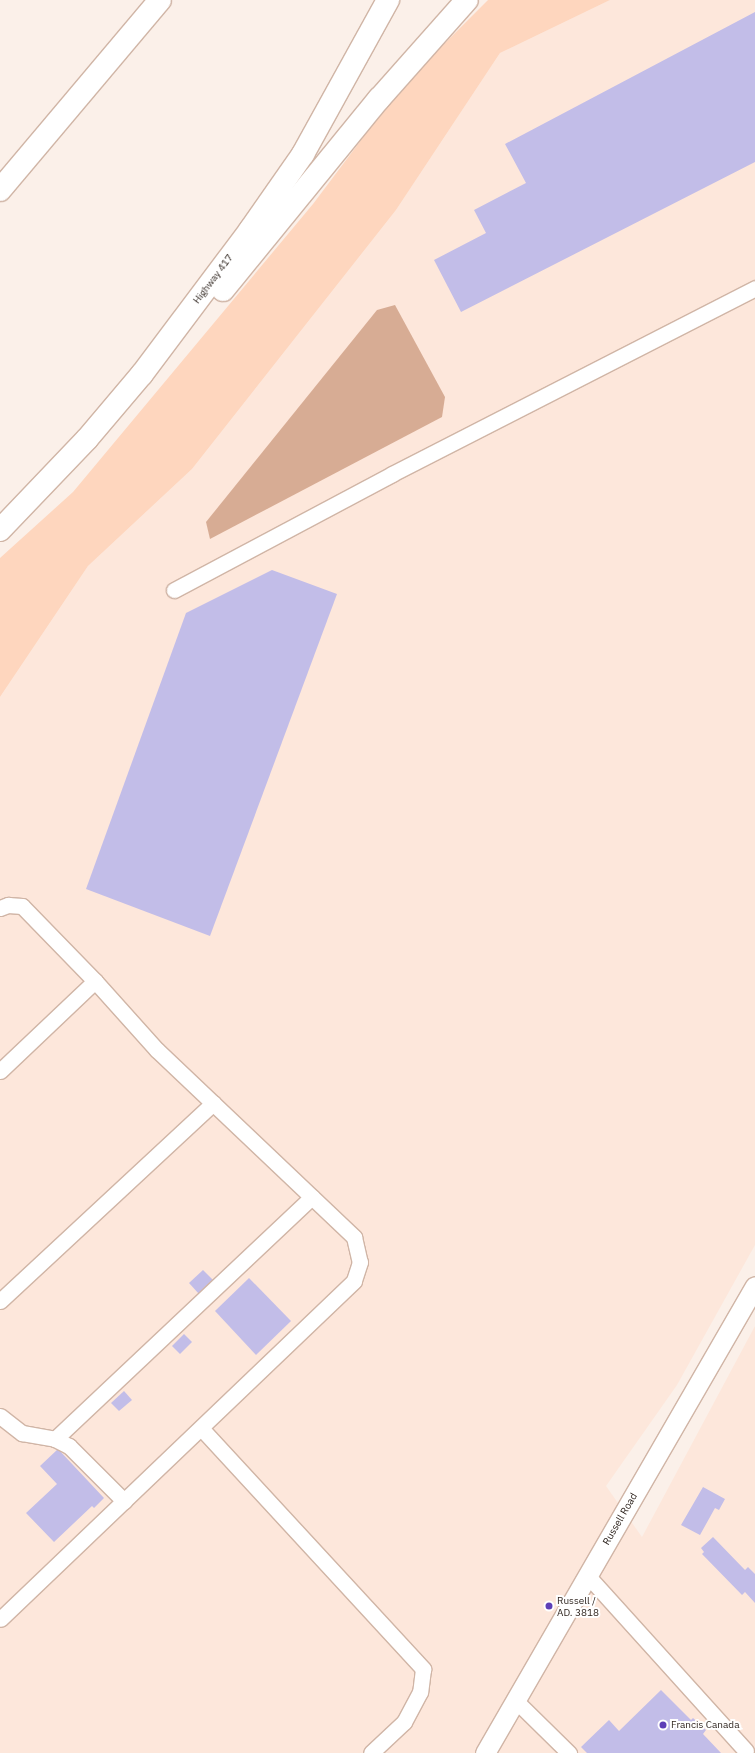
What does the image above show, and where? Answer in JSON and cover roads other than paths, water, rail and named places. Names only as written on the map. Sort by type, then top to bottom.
[{"type":"highway","points":[[0,190],[160,0]]},
{"type":"highway","name":"Highway 417","points":[[0,530],[87,439],[142,374],[250,230],[303,154],[388,0]]},
{"type":"highway","points":[[87,439],[185,337],[379,99],[467,0]]},
{"type":"main road","name":"Russell Road","points":[[485,1753],[755,1286]]},
{"type":"lane","points":[[174,590],[392,474],[755,288]]},
{"type":"lane","points":[[0,908],[8,905],[22,906],[95,981],[157,1050],[354,1237],[360,1262],[354,1281],[0,1619]]},
{"type":"lane","points":[[0,1071],[95,981]]},
{"type":"lane","points":[[0,1301],[213,1103]]},
{"type":"lane","points":[[55,1439],[312,1197]]},
{"type":"lane","points":[[0,1416],[22,1433],[55,1439],[69,1446],[124,1501]]},
{"type":"lane","points":[[200,1428],[423,1669],[420,1692],[404,1722],[372,1753]]},
{"type":"lane","points":[[587,1575],[746,1751]]},
{"type":"lane","points":[[516,1700],[569,1753]]},
{"type":"place","name":"Russell / AD. 3818","points":[[549,1606]]},
{"type":"place","name":"Francis Canada","points":[[663,1725]]}]
